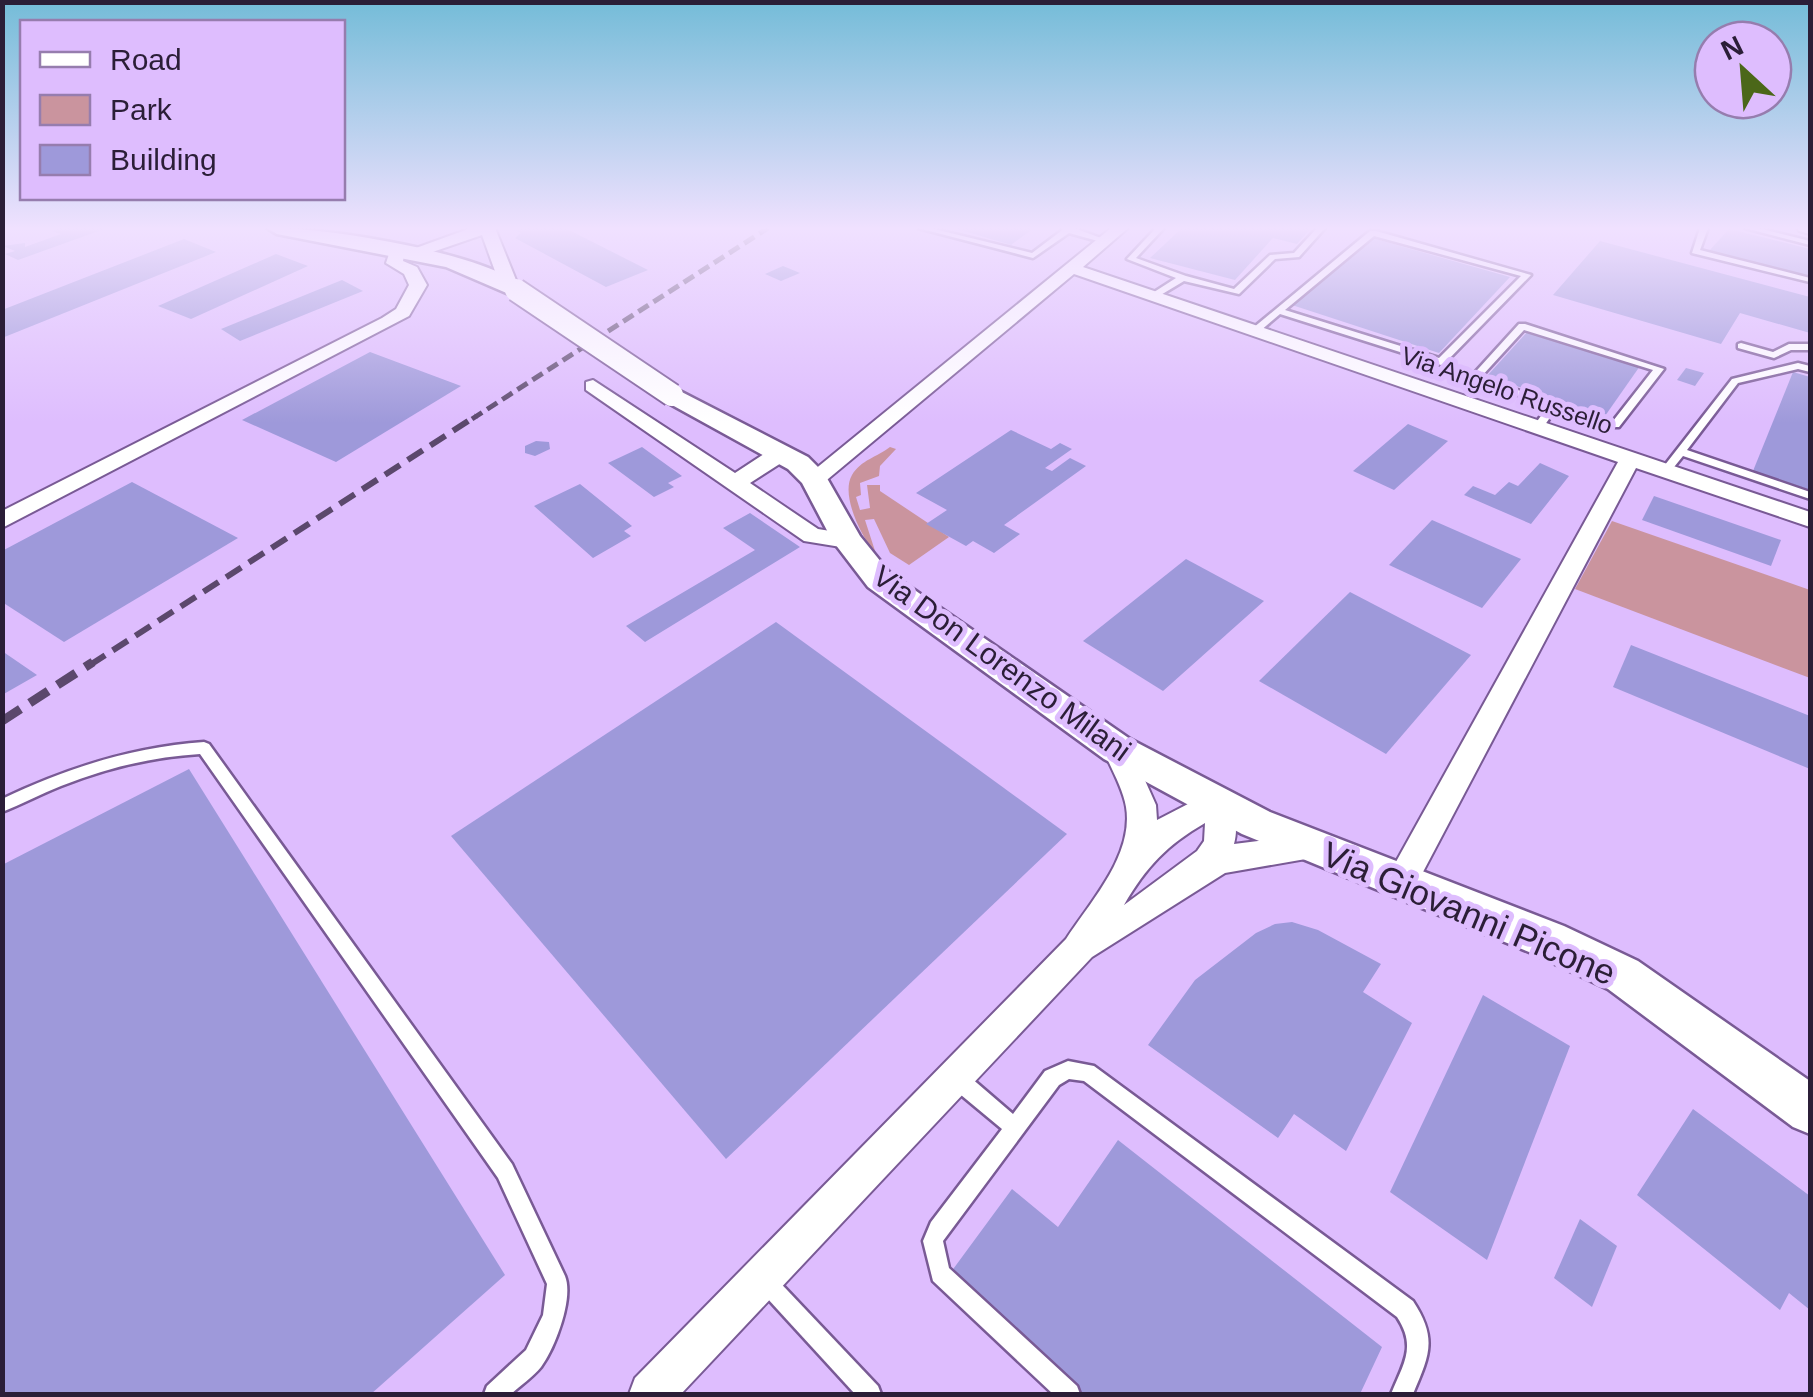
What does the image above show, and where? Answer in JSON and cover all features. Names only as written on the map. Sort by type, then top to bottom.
[{"type":"street","points":[[2,521],[388,322],[403,312],[413,293]]},
{"type":"street","name":"Via Don Lorenzo Milani","points":[[522,293],[718,424],[781,453],[814,479],[847,540],[880,580],[1117,749],[1215,802]]},
{"type":"street","points":[[814,479],[1043,293]]},
{"type":"street","name":"Via Angelo Russello","points":[[1146,293],[1810,520]]},
{"type":"street","points":[[593,386],[812,536],[847,540]]},
{"type":"street","points":[[736,482],[781,453]]},
{"type":"street","points":[[1403,880],[1632,458]]},
{"type":"street","points":[[1117,749],[1142,806],[1142,829],[1133,861]]},
{"type":"street","points":[[651,1394],[1078,950],[1133,861],[1159,834],[1215,802],[1222,829],[1217,849],[1195,873]]},
{"type":"street","name":"Via Giovanni Picone","points":[[1215,802],[1312,847],[1403,880],[1623,976],[1810,1110]]},
{"type":"street","points":[[1078,950],[1224,858],[1312,847]]},
{"type":"lane","points":[[1154,296],[1159,293]]},
{"type":"lane","points":[[1256,330],[1299,293]]},
{"type":"lane","points":[[1278,311],[1441,362],[1510,293]]},
{"type":"lane","points":[[1522,326],[1659,369],[1615,425],[1554,406],[1474,379],[1522,326]]},
{"type":"lane","points":[[1741,346],[1774,355],[1789,347],[1810,346]]},
{"type":"lane","points":[[1666,470],[1734,381],[1798,366],[1810,369]]},
{"type":"lane","points":[[1538,426],[1554,406]]},
{"type":"lane","points":[[1679,451],[1810,496]]},
{"type":"lane","points":[[2,806],[127,756],[162,749],[204,748],[505,1172],[558,1283],[554,1317],[534,1358],[495,1394]]},
{"type":"lane","points":[[1069,1394],[940,1274],[933,1241],[1014,1126],[1052,1078],[1068,1070],[1087,1072],[1405,1310],[1419,1327],[1422,1346],[1402,1394]]},
{"type":"lane","points":[[956,1078],[1014,1126]]},
{"type":"lane","points":[[763,1278],[870,1394]]},
{"type":"green space","points":[[890,447],[896,449],[880,466],[879,476],[860,483],[861,495],[856,497],[860,510],[870,508],[867,485],[880,485],[880,491],[949,537],[909,565],[890,553],[874,519],[865,520],[876,554],[859,527],[849,494],[849,483],[856,470]]},
{"type":"green space","points":[[1612,521],[1810,590],[1810,678],[1575,589]]},
{"type":"building","points":[[45,293],[113,293],[2,338],[2,310]]},
{"type":"building","points":[[187,293],[248,293],[191,319],[158,306]]},
{"type":"building","points":[[309,293],[358,293],[240,341],[221,329]]},
{"type":"building","points":[[1306,293],[1495,293],[1439,353],[1292,305]]},
{"type":"building","points":[[1796,293],[1810,297],[1810,333],[1740,313],[1721,344],[1553,295]]},
{"type":"building","points":[[1528,331],[1640,366],[1605,416],[1487,376]]},
{"type":"building","points":[[370,352],[461,386],[336,462],[242,420]]},
{"type":"building","points":[[1686,368],[1704,373],[1695,386],[1677,380]]},
{"type":"building","points":[[1793,372],[1810,377],[1810,490],[1753,471]]},
{"type":"building","points":[[1408,424],[1448,441],[1394,490],[1353,471]]},
{"type":"building","points":[[1011,430],[1051,449],[1060,443],[1072,449],[1045,468],[1052,471],[1070,458],[1086,466],[1004,525],[1020,534],[994,553],[973,541],[966,546],[926,524],[947,510],[916,493]]},
{"type":"building","points":[[536,441],[549,442],[550,449],[535,456],[525,453],[525,446]]},
{"type":"building","points":[[642,447],[682,476],[668,483],[674,487],[654,497],[608,463]]},
{"type":"building","points":[[1540,463],[1569,476],[1531,524],[1464,495],[1473,486],[1495,495],[1509,482],[1518,486]]},
{"type":"building","points":[[132,482],[238,538],[64,642],[2,602],[2,551]]},
{"type":"building","points":[[580,484],[632,526],[624,531],[631,536],[593,558],[534,506]]},
{"type":"building","points":[[1654,496],[1781,540],[1771,566],[1642,520]]},
{"type":"building","points":[[750,513],[800,547],[645,642],[626,626],[755,550],[723,528]]},
{"type":"building","points":[[1432,520],[1521,559],[1482,608],[1389,565]]},
{"type":"building","points":[[1186,559],[1264,601],[1163,691],[1083,641]]},
{"type":"building","points":[[1350,592],[1471,655],[1386,754],[1259,681]]},
{"type":"building","points":[[776,622],[1067,834],[726,1159],[451,836]]},
{"type":"building","points":[[1631,645],[1810,716],[1810,769],[1613,687]]},
{"type":"building","points":[[2,651],[37,675],[2,695]]},
{"type":"building","points":[[189,769],[505,1275],[371,1394],[2,1394],[2,865]]},
{"type":"building","points":[[1292,922],[1318,930],[1381,964],[1363,992],[1412,1023],[1346,1151],[1294,1114],[1278,1138],[1148,1045],[1195,980],[1256,933],[1275,924]]},
{"type":"building","points":[[1483,995],[1570,1046],[1487,1260],[1390,1192]]},
{"type":"building","points":[[1693,1109],[1810,1196],[1810,1310],[1789,1293],[1780,1310],[1637,1195]]},
{"type":"building","points":[[1118,1140],[1382,1347],[1360,1394],[1083,1394],[951,1272],[1012,1189],[1058,1227]]},
{"type":"building","points":[[1580,1219],[1617,1246],[1592,1307],[1554,1278]]},
{"type":"railway","points":[[472,419],[667,293]]},
{"type":"railway","points":[[90,665],[476,416]]},
{"type":"railway","points":[[2,721],[93,662]]}]
